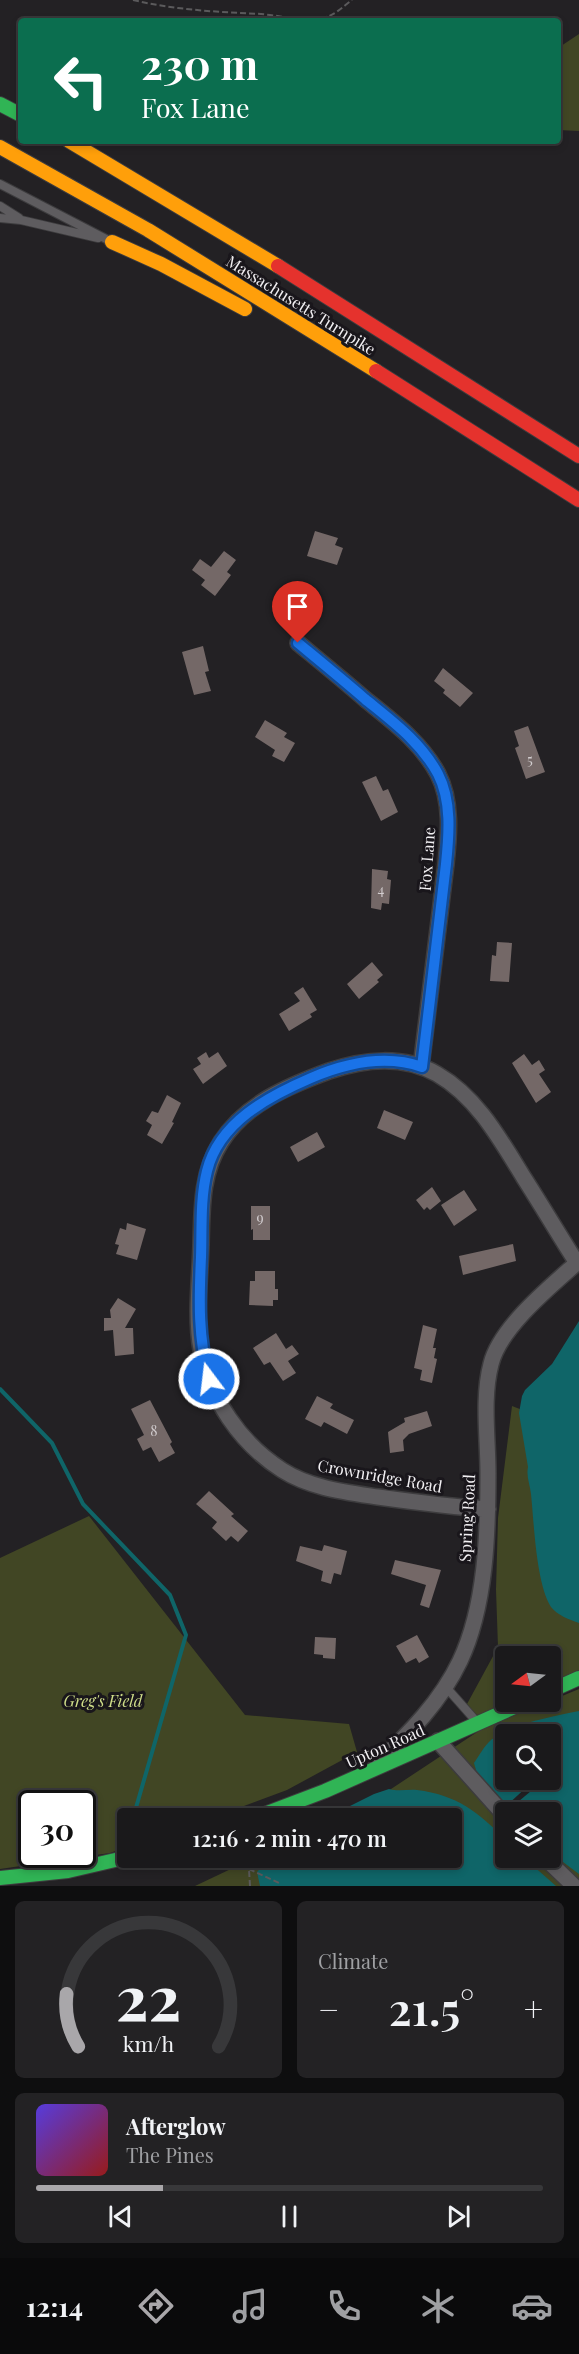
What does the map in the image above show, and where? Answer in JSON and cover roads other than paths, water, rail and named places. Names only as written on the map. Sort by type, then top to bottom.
[{"type":"main road","points":[[0,104],[18,113]]},
{"type":"main road","name":"Massachusetts Turnpike","points":[[74,144],[253,250],[579,456]]},
{"type":"main road","name":"Massachusetts Turnpike","points":[[0,147],[82,192],[256,295],[579,500]]},
{"type":"main road","points":[[112,242],[161,264],[256,315]]},
{"type":"main road","points":[[278,326],[395,384]]},
{"type":"main road","points":[[561,1686],[579,1678]]},
{"type":"main road","name":"Upton Road","points":[[279,1808],[366,1773],[504,1712]]},
{"type":"main road","points":[[0,1878],[47,1880],[68,1872],[117,1860]]},
{"type":"street","name":"Fox Lane","points":[[298,643],[401,728],[422,750],[438,775],[447,804],[449,834],[422,1067]]},
{"type":"street","name":"Crownridge Road","points":[[488,1509],[430,1505],[340,1491],[311,1484],[284,1471],[259,1453],[238,1432],[221,1407],[209,1379],[201,1350],[199,1320],[203,1199],[207,1169],[221,1142],[240,1119],[263,1100],[318,1075],[347,1065],[376,1061],[406,1062],[435,1072],[460,1089],[480,1111],[578,1262]]},
{"type":"street","name":"Spring Road","points":[[366,1773],[408,1733],[446,1686],[460,1660],[479,1603],[488,1509],[487,1392],[491,1362],[505,1336],[524,1313],[578,1262]]},
{"type":"street","points":[[438,1741],[495,1805]]},
{"type":"street","points":[[555,1868],[574,1886]]},
{"type":"lane","points":[[0,184],[112,242]]},
{"type":"lane","points":[[0,206],[21,220]]},
{"type":"lane","points":[[0,218],[21,220],[112,242]]},
{"type":"lane","points":[[446,1686],[478,1724]]},
{"type":"water","points":[[579,1321],[579,1623],[564,1617],[551,1607],[542,1583],[519,1413],[525,1390],[552,1364]]},
{"type":"water","points":[[579,1711],[579,1874],[561,1860],[561,1802],[497,1802],[480,1784],[474,1763],[488,1742],[495,1737],[495,1790],[561,1790],[561,1724],[524,1724]]},
{"type":"water","points":[[389,1789],[417,1790],[444,1796],[466,1806],[495,1830],[495,1868],[536,1868],[556,1886],[260,1886],[257,1872],[261,1868],[462,1868],[462,1808],[346,1808]]},
{"type":"waterway","points":[[0,1389],[52,1443],[83,1504],[170,1595],[186,1635],[136,1808]]},
{"type":"park label","name":"Greg's Field","points":[[103,1701]]}]
